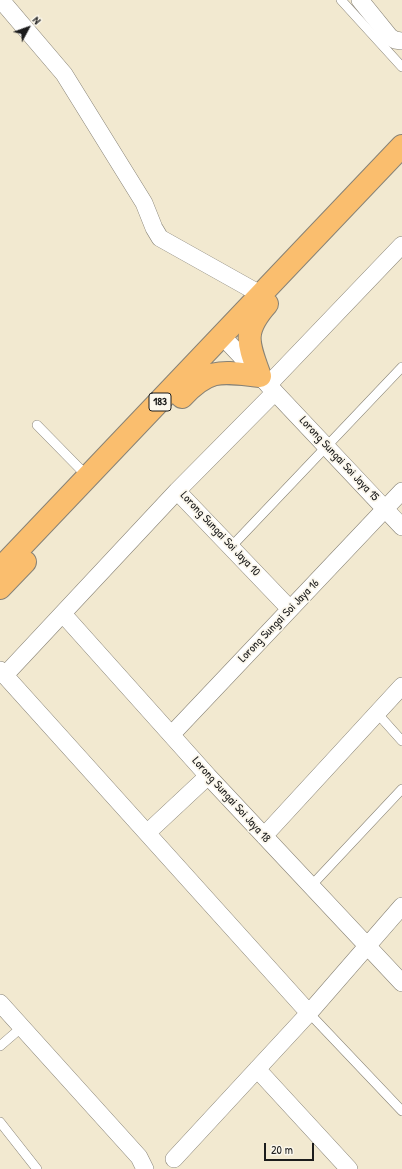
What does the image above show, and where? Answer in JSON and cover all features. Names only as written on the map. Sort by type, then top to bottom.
[{"type":"highway","name":"183","points":[[0,569],[223,337],[260,294],[402,146]]},
{"type":"highway","points":[[268,384],[249,342],[250,327],[255,318],[323,241],[342,207]]},
{"type":"highway","points":[[0,588],[57,529],[89,477],[139,444],[195,383],[218,373],[231,373],[268,384]]},
{"type":"street","points":[[1,0],[64,74],[144,203],[154,228],[160,238],[260,294]]},
{"type":"street","points":[[360,0],[390,37],[395,40],[402,41]]},
{"type":"street","points":[[0,15],[21,24]]},
{"type":"street","name":"Lorong Sungai Soi Jaya 10","points":[[290,609],[177,491],[268,384],[402,245]]},
{"type":"street","name":"Lorong Sungai Soi Jaya 15","points":[[223,337],[402,527]]},
{"type":"street","points":[[177,491],[63,614],[2,673],[309,1013]]},
{"type":"street","name":"Lorong Sungai Soi Jaya 16","points":[[172,734],[402,491]]},
{"type":"street","name":"Lorong Sungai Soi Jaya 18","points":[[63,614],[208,776],[402,983]]},
{"type":"street","points":[[264,836],[402,686]]},
{"type":"street","points":[[147,833],[208,776]]},
{"type":"street","points":[[174,1159],[309,1013],[368,947],[402,906]]},
{"type":"street","points":[[0,1003],[139,1157],[145,1169]]},
{"type":"street","points":[[257,1069],[349,1169]]},
{"type":"lane","points":[[341,0],[402,68]]},
{"type":"lane","points":[[231,547],[325,445],[402,367]]},
{"type":"lane","points":[[37,425],[89,477]]},
{"type":"lane","points":[[377,713],[402,741]]},
{"type":"lane","points":[[311,886],[402,789]]},
{"type":"lane","points":[[309,1013],[402,1111]]},
{"type":"lane","points":[[0,1046],[22,1027]]},
{"type":"lane","points":[[0,1122],[38,1169]]}]
